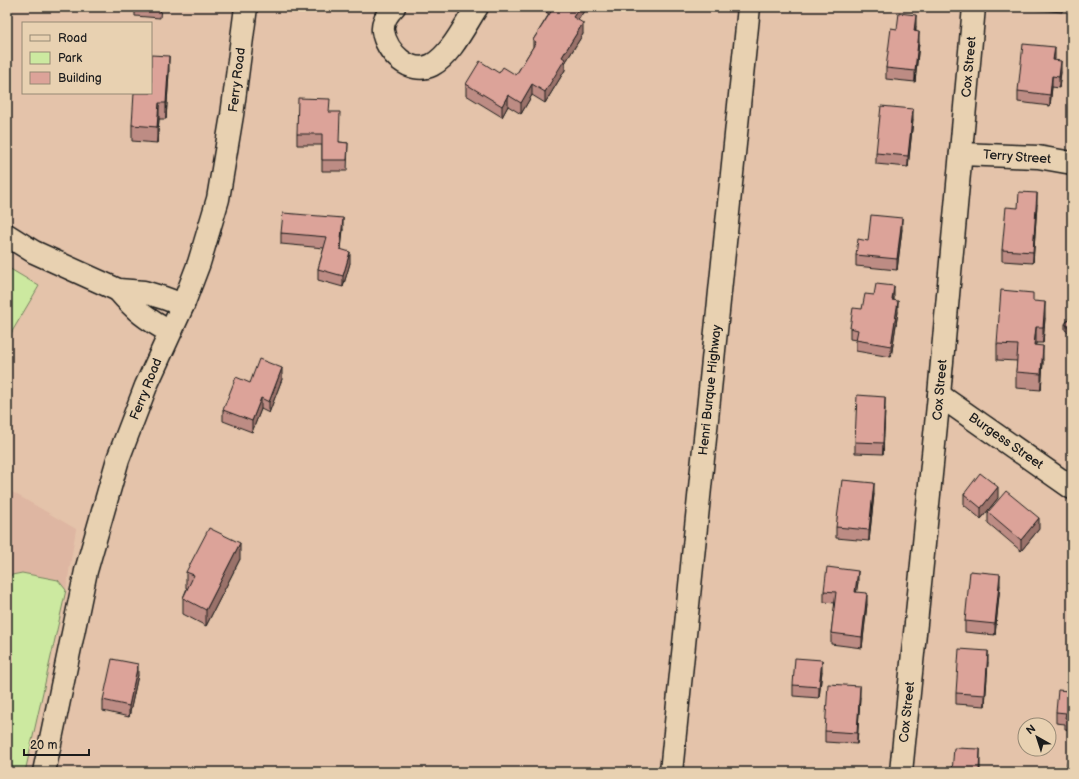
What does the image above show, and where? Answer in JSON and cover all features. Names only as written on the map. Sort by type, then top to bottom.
[{"type":"street","name":"Ferry Road","points":[[44,772],[86,571],[118,459],[146,386],[183,305],[202,256],[218,199],[232,115],[246,7]]},
{"type":"street","points":[[394,7],[386,18],[383,30],[387,42],[392,52],[400,60],[411,66],[422,67],[430,66],[450,49],[477,7]]},
{"type":"street","name":"Henri Burque Highway","points":[[671,772],[748,7]]},
{"type":"street","name":"Cox Street","points":[[902,772],[939,395],[974,7]]},
{"type":"street","name":"Terry Street","points":[[961,154],[1038,157],[1072,163]]},
{"type":"street","points":[[7,235],[34,252],[118,290],[144,292],[183,305]]},
{"type":"street","points":[[118,290],[134,309],[150,321],[170,332]]},
{"type":"street","name":"Burgess Street","points":[[939,395],[1072,488]]},
{"type":"shaded area","points":[[7,489],[76,529],[66,590],[58,580],[22,573],[7,576]]},
{"type":"green space","points":[[7,267],[39,286],[7,340]]},
{"type":"green space","points":[[22,573],[58,580],[66,590],[25,772],[7,772],[7,576]]},
{"type":"building","points":[[554,7],[580,7],[573,17],[583,23],[562,57],[565,59],[545,92],[532,84],[521,103],[508,95],[502,106],[466,84],[480,61],[499,73],[503,67],[516,75],[536,42],[533,40]]},
{"type":"building","points":[[899,13],[916,15],[914,31],[919,32],[915,71],[886,68],[891,28],[897,29]]},
{"type":"building","points":[[1023,44],[1055,47],[1053,60],[1061,61],[1059,77],[1052,76],[1050,95],[1018,91]]},
{"type":"building","points":[[152,55],[169,56],[166,103],[159,103],[157,127],[132,125],[134,94],[152,94]]},
{"type":"building","points":[[298,98],[330,99],[329,112],[340,112],[339,142],[348,143],[347,160],[322,160],[322,134],[297,134]]},
{"type":"building","points":[[881,106],[913,109],[908,156],[876,153]]},
{"type":"building","points":[[1019,192],[1037,193],[1033,252],[1002,250],[1006,207],[1018,208]]},
{"type":"building","points":[[283,213],[343,218],[340,249],[350,252],[343,276],[318,269],[327,237],[281,233]]},
{"type":"building","points":[[871,215],[902,218],[897,259],[856,255],[858,239],[868,241]]},
{"type":"building","points":[[1070,262],[1072,262],[1072,278],[1070,278]]},
{"type":"building","points":[[876,284],[894,286],[892,300],[898,301],[891,346],[856,340],[858,330],[850,328],[853,308],[862,309],[865,294],[874,295]]},
{"type":"building","points":[[1001,290],[1033,293],[1033,301],[1045,302],[1043,327],[1036,327],[1034,345],[1043,346],[1041,374],[1016,372],[1018,345],[997,344]]},
{"type":"building","points":[[1072,315],[1072,329],[1065,324]]},
{"type":"building","points":[[259,359],[282,368],[269,402],[261,398],[252,421],[223,410],[236,377],[250,383]]},
{"type":"building","points":[[857,395],[885,397],[883,443],[855,442]]},
{"type":"building","points":[[1072,406],[1072,413],[1069,411]]},
{"type":"building","points":[[980,473],[998,487],[981,508],[964,494]]},
{"type":"building","points":[[842,480],[874,483],[869,530],[836,527]]},
{"type":"building","points":[[1006,491],[1039,518],[1021,540],[988,512]]},
{"type":"building","points":[[209,528],[240,543],[206,610],[183,598],[194,575],[186,572]]},
{"type":"building","points":[[827,567],[858,571],[855,592],[867,593],[862,637],[831,633],[836,592],[824,591]]},
{"type":"building","points":[[970,571],[1000,574],[995,624],[965,621]]},
{"type":"building","points":[[959,649],[988,651],[985,695],[956,693]]},
{"type":"building","points":[[795,658],[822,660],[819,687],[793,685]]},
{"type":"building","points":[[112,659],[138,664],[129,706],[103,700]]},
{"type":"building","points":[[1072,666],[1072,719],[1065,718],[1066,713],[1056,712],[1058,690],[1069,691]]},
{"type":"building","points":[[828,684],[860,686],[857,733],[825,731]]},
{"type":"building","points":[[954,748],[980,749],[979,772],[952,772]]},
{"type":"building","points":[[1067,763],[1072,763],[1072,772],[1067,772]]}]
